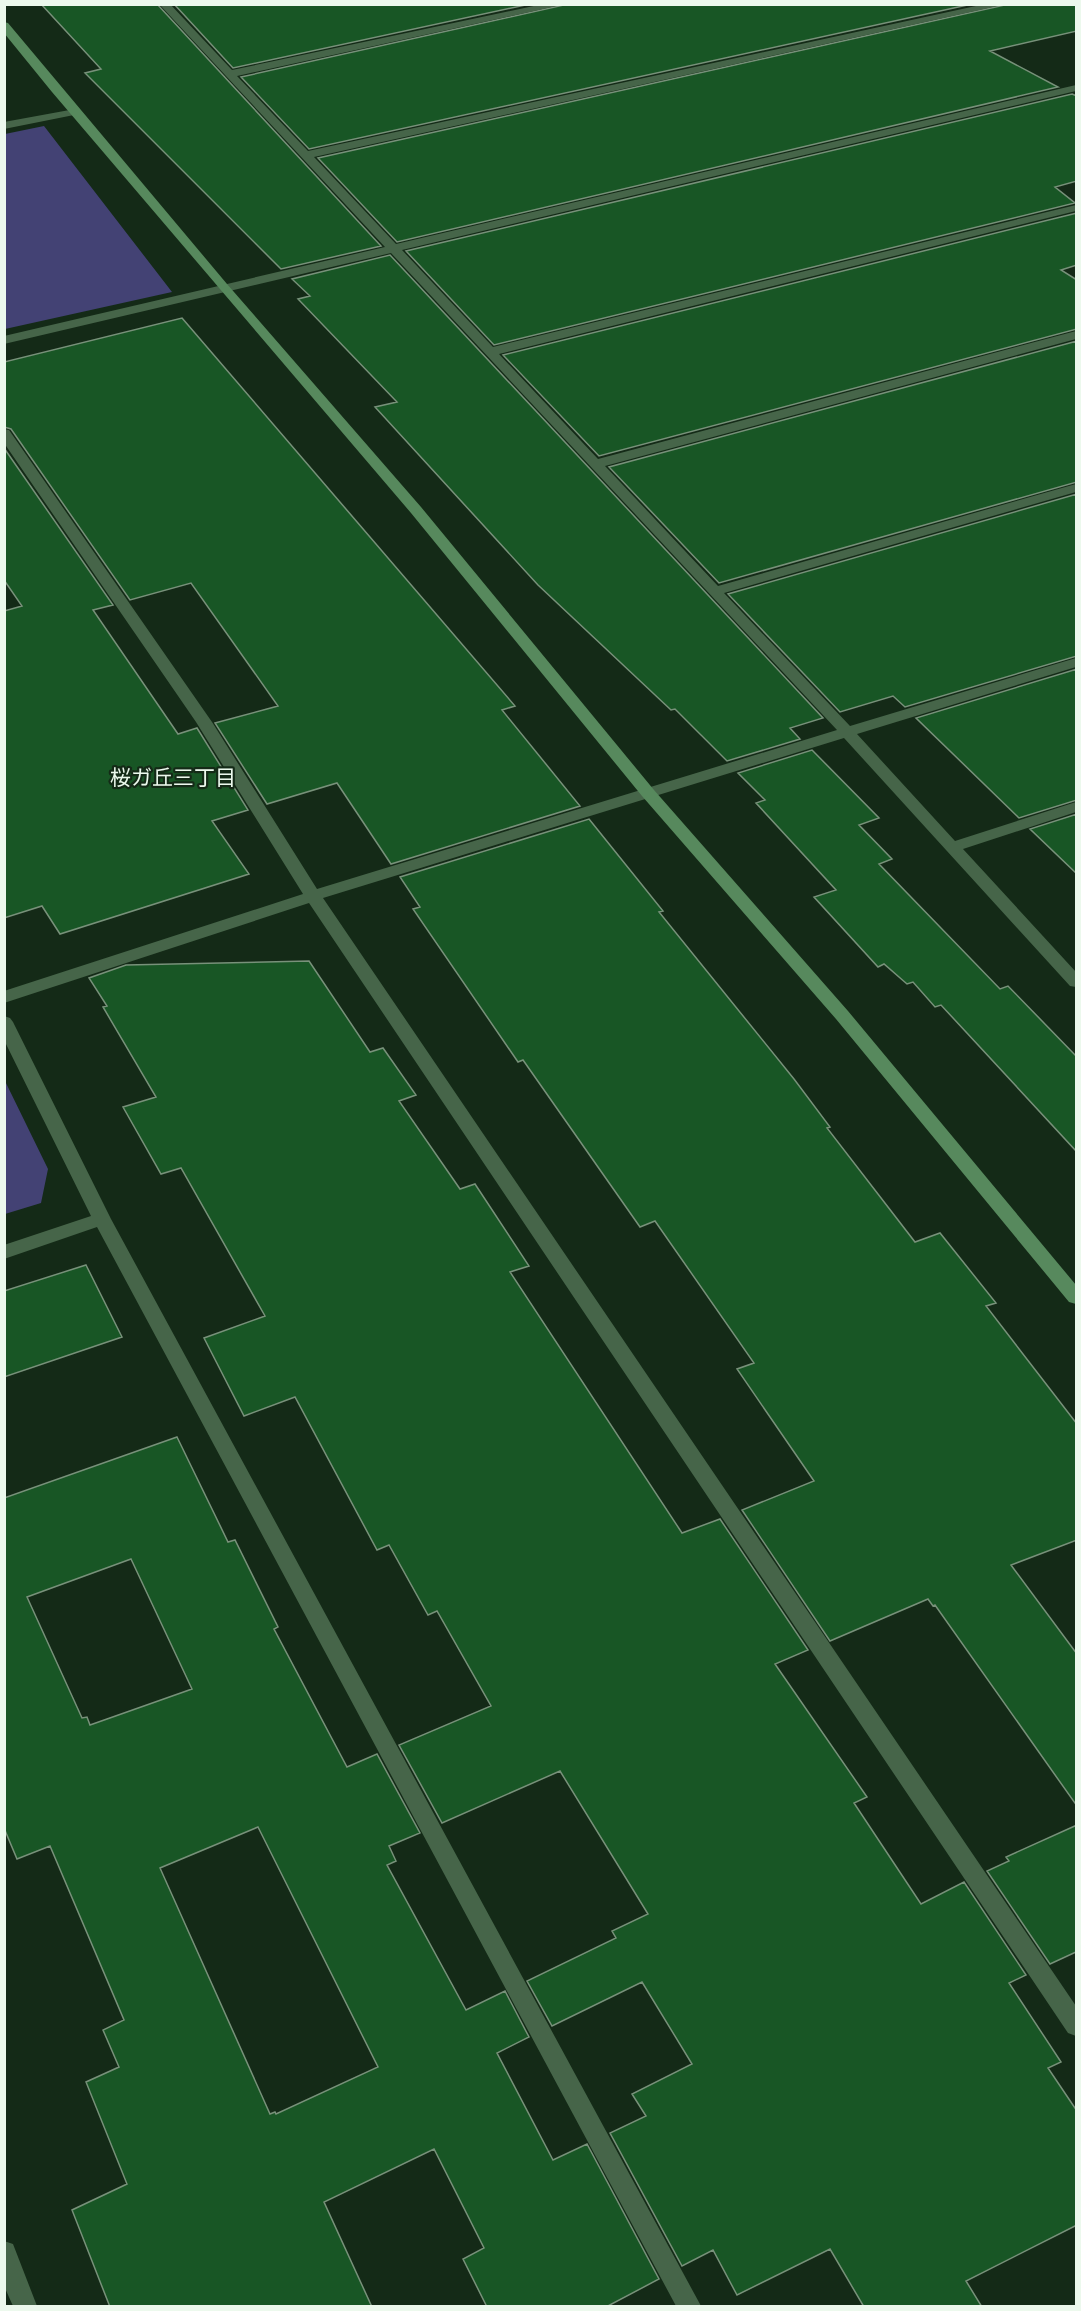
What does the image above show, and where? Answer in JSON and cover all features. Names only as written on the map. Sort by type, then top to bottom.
[{"type":"street","points":[[164,4],[847,732],[1077,982]]},
{"type":"street","points":[[229,74],[561,4]]},
{"type":"street","points":[[305,155],[1002,4]]},
{"type":"street","points":[[4,25],[223,287],[416,510],[648,793],[842,1015],[1077,1297]]},
{"type":"street","points":[[4,340],[1077,88]]},
{"type":"street","points":[[4,126],[75,112]]},
{"type":"street","points":[[490,352],[1077,208]]},
{"type":"street","points":[[595,464],[1077,335]]},
{"type":"street","points":[[4,433],[204,722],[313,896],[1077,2025]]},
{"type":"street","points":[[715,591],[1077,488]]},
{"type":"street","points":[[4,997],[313,896],[1077,662]]},
{"type":"street","points":[[952,847],[1077,807]]},
{"type":"street","points":[[4,1022],[102,1219],[688,2307]]},
{"type":"street","points":[[4,1252],[102,1219]]},
{"type":"street","points":[[4,2253],[25,2307]]},
{"type":"shaded area","points":[[44,126],[172,292],[5,329],[5,134]]},
{"type":"shaded area","points":[[5,1081],[48,1169],[41,1203],[5,1214]]},
{"type":"building","points":[[41,4],[157,4],[381,246],[281,269],[85,73],[101,69]]},
{"type":"building","points":[[174,4],[530,4],[233,68]]},
{"type":"building","points":[[568,4],[972,4],[309,149],[241,77]]},
{"type":"building","points":[[1009,4],[1077,4],[1077,31],[990,51],[1058,87],[397,242],[318,158]]},
{"type":"building","points":[[1072,94],[1077,96],[1077,181],[1055,187],[1075,203],[494,345],[406,251]]},
{"type":"building","points":[[1077,213],[1077,265],[1061,270],[1077,280],[1077,329],[599,456],[503,355]]},
{"type":"building","points":[[390,255],[823,718],[790,728],[800,739],[727,761],[675,709],[671,710],[538,585],[375,407],[397,402],[298,299],[310,296],[292,279]]},
{"type":"building","points":[[182,318],[515,706],[502,710],[580,806],[391,864],[337,783],[267,804],[215,723],[278,706],[191,583],[130,600],[11,429],[4,427],[4,362]]},
{"type":"building","points":[[1077,341],[1077,482],[719,583],[609,467]]},
{"type":"building","points":[[4,448],[113,605],[93,610],[178,734],[197,728],[248,810],[212,821],[249,874],[60,934],[42,906],[4,918],[4,611],[22,606],[4,580]]},
{"type":"building","points":[[1077,494],[1077,656],[905,707],[893,696],[840,712],[728,594]]},
{"type":"building","points":[[1077,669],[1077,800],[1019,818],[916,718]]},
{"type":"building","points":[[812,750],[879,818],[859,825],[892,859],[879,864],[1000,989],[1008,986],[1077,1057],[1077,1152],[941,1005],[935,1007],[913,982],[907,984],[884,964],[878,967],[814,897],[836,890],[756,803],[765,800],[738,773]]},
{"type":"building","points":[[1077,814],[1077,874],[1030,829]]},
{"type":"building","points":[[589,819],[663,911],[659,912],[794,1079],[830,1127],[827,1128],[915,1242],[940,1233],[996,1303],[986,1306],[1077,1424],[1077,1540],[1011,1565],[1077,1654],[1077,1806],[935,1605],[933,1606],[928,1599],[830,1641],[742,1510],[814,1481],[737,1369],[754,1363],[655,1221],[640,1227],[523,1060],[518,1062],[413,909],[420,907],[400,877]]},
{"type":"building","points":[[309,961],[370,1052],[383,1048],[416,1095],[399,1101],[460,1189],[475,1184],[529,1266],[510,1272],[682,1533],[720,1519],[808,1650],[775,1664],[867,1797],[854,1803],[921,1904],[964,1882],[1026,1975],[1009,1983],[1061,2062],[1048,2068],[1077,2111],[1077,2225],[966,2281],[982,2307],[864,2307],[830,2249],[737,2295],[713,2250],[682,2266],[610,2133],[646,2116],[632,2094],[692,2064],[642,1982],[552,2026],[527,1981],[616,1938],[612,1931],[648,1914],[560,1771],[442,1823],[399,1745],[491,1706],[437,1611],[428,1615],[389,1545],[377,1550],[295,1397],[244,1416],[204,1338],[265,1316],[181,1168],[161,1174],[123,1107],[156,1097],[103,1007],[107,1006],[89,978],[126,965]]},
{"type":"building","points":[[86,1265],[122,1337],[4,1377],[4,1291]]},
{"type":"building","points":[[177,1437],[228,1542],[235,1540],[278,1627],[274,1629],[347,1767],[377,1754],[420,1833],[389,1846],[396,1861],[387,1865],[466,2010],[505,1991],[529,2037],[497,2053],[553,2160],[587,2144],[659,2279],[606,2307],[487,2307],[463,2259],[484,2248],[434,2149],[324,2202],[372,2307],[110,2307],[72,2210],[127,2184],[86,2082],[119,2067],[103,2030],[124,2020],[50,1846],[17,1859],[4,1828],[4,1498]],"holes":[[[131,1559],[192,1689],[90,1725],[87,1717],[82,1718],[27,1597]],[[258,1827],[378,2067],[276,2114],[275,2112],[270,2114],[160,1868]]]},
{"type":"building","points":[[1077,1825],[1076,1952],[1050,1964],[987,1871],[1009,1861],[1006,1857]]},
{"type":"district","name":"桜ガ丘三丁目","points":[[173,777]]}]
